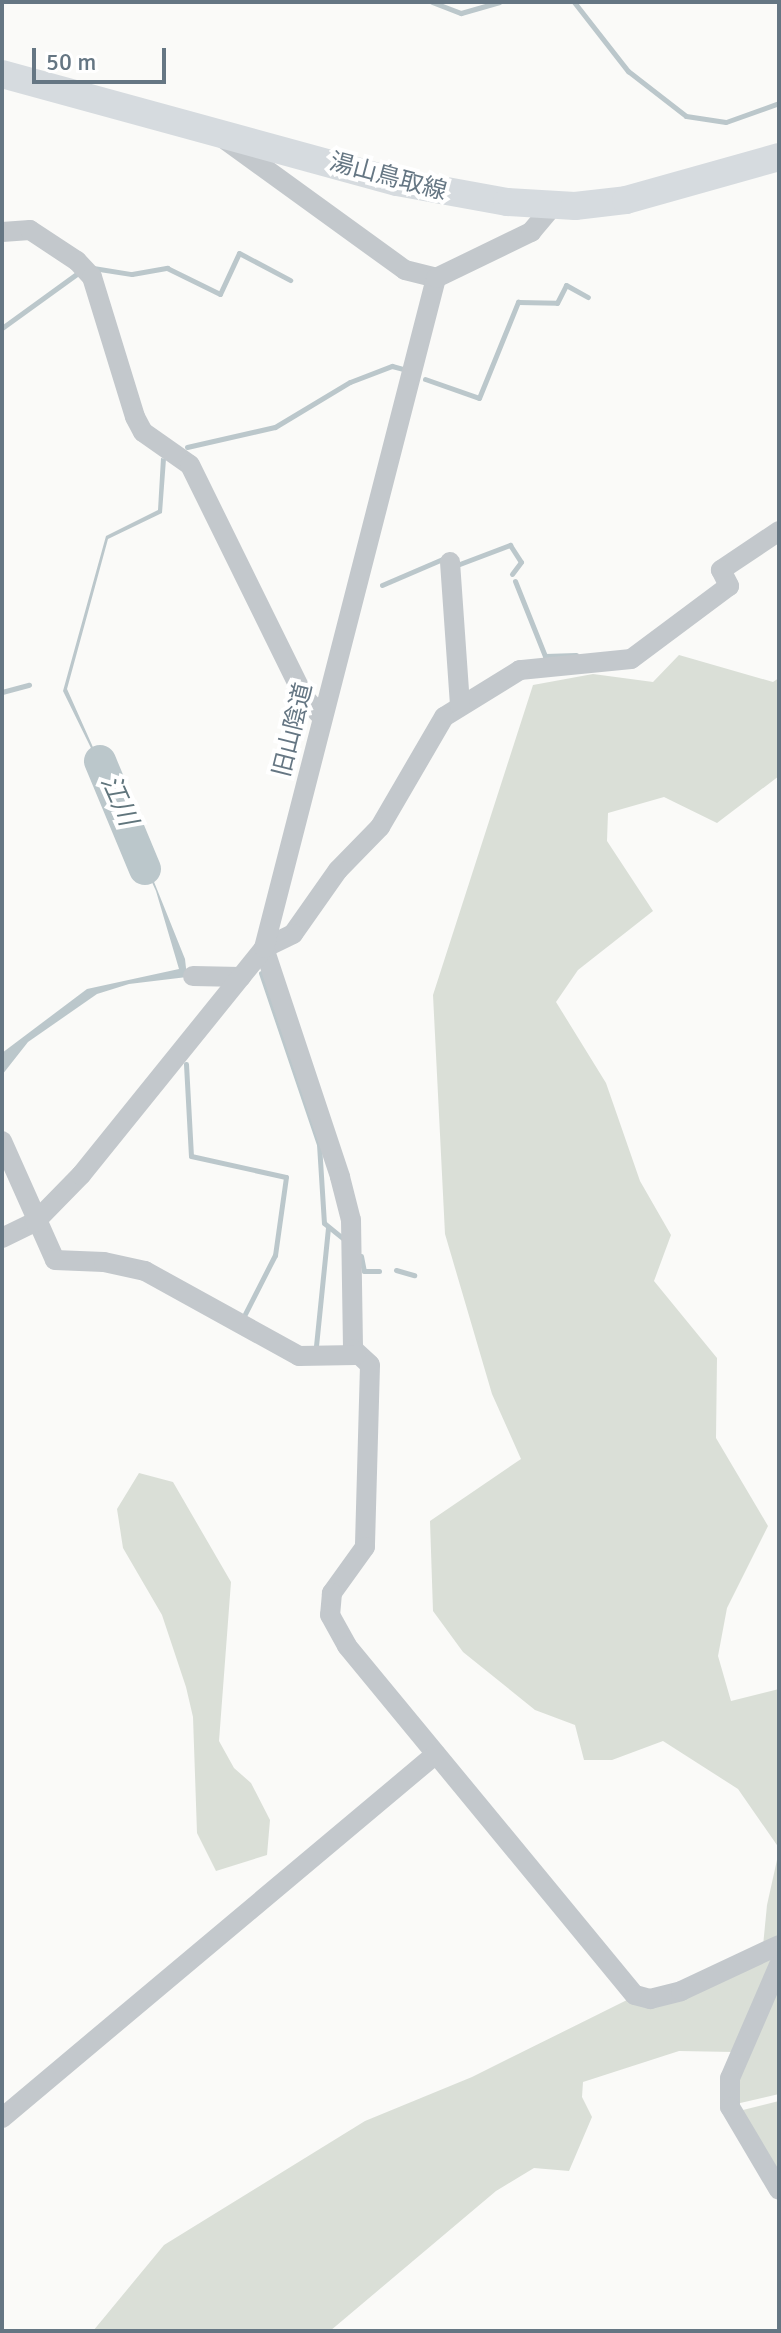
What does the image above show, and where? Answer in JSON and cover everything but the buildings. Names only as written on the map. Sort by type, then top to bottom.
[{"type":"main road","name":"湯山鳥取線","points":[[2,74],[434,191],[553,206],[653,194],[779,157]]},
{"type":"street","points":[[212,130],[405,270],[436,278],[531,232],[553,206]]},
{"type":"street","points":[[2,232],[30,230],[77,261],[92,277],[135,417],[143,432],[190,465],[304,697],[322,717]]},
{"type":"street","name":"旧山陰道","points":[[2,1238],[35,1222],[138,1108],[264,948],[436,278]]},
{"type":"street","points":[[356,1355],[351,1220],[264,948],[293,934],[338,870],[380,827],[438,724],[460,706],[520,670],[631,659],[729,586],[721,570],[779,531]]},
{"type":"street","points":[[450,562],[460,706]]},
{"type":"street","points":[[193,976],[241,977]]},
{"type":"street","points":[[2,1141],[35,1222],[55,1260],[104,1262],[145,1271],[299,1356],[356,1355],[370,1365],[365,1547],[332,1593],[330,1615],[347,1646],[635,1995],[650,1999],[681,1991],[779,1945]]},
{"type":"street","points":[[2,2118],[436,1754]]},
{"type":"street","points":[[779,1965],[730,2078],[730,2107],[779,2190]]},
{"type":"shaded area","points":[[161,458],[166,459],[162,513],[108,539],[67,689],[117,801],[63,691],[106,536],[158,510]]},
{"type":"shaded area","points":[[679,655],[773,682],[779,678],[779,776],[717,823],[664,797],[608,813],[607,841],[653,911],[578,970],[556,1002],[606,1083],[640,1181],[671,1235],[654,1281],[717,1358],[716,1438],[768,1526],[727,1608],[718,1656],[731,1701],[779,1689],[779,1848],[738,1789],[663,1741],[612,1760],[584,1760],[575,1725],[535,1710],[463,1652],[433,1611],[430,1521],[521,1459],[492,1394],[445,1234],[433,995],[533,685],[593,674],[653,682]]},
{"type":"shaded area","points":[[132,827],[185,959],[187,977],[129,984],[97,994],[28,1042],[2,1075],[2,1053],[87,989],[179,969],[156,891],[127,828]]},
{"type":"shaded area","points":[[139,1473],[173,1482],[231,1582],[219,1741],[234,1768],[251,1783],[270,1820],[267,1855],[216,1871],[197,1833],[193,1717],[186,1687],[162,1615],[123,1548],[117,1509]]},
{"type":"shaded area","points":[[779,1851],[779,1936],[763,1946],[767,1905]]},
{"type":"shaded area","points":[[779,1949],[734,2052],[679,2051],[583,2082],[582,2097],[592,2117],[569,2171],[534,2168],[496,2191],[330,2331],[93,2331],[164,2245],[365,2121],[472,2077],[629,1999]]},
{"type":"shaded area","points":[[779,1985],[779,2094],[736,2104],[735,2083]]},
{"type":"shaded area","points":[[779,2101],[779,2182],[739,2111]]},
{"type":"waterway","points":[[432,2],[461,13],[499,2]]},
{"type":"waterway","points":[[574,2],[628,71],[686,116],[726,122],[779,103]]},
{"type":"waterway","points":[[93,268],[132,274],[167,268],[220,294],[239,253],[290,280]]},
{"type":"waterway","points":[[2,328],[78,273]]},
{"type":"waterway","name":"江川","points":[[425,379],[479,398],[518,302],[557,303],[566,285],[588,297]]},
{"type":"waterway","name":"江川","points":[[187,447],[275,427],[350,382],[392,366],[403,369]]},
{"type":"waterway","points":[[457,565],[510,545],[521,562],[512,574]]},
{"type":"waterway","points":[[382,585],[445,558]]},
{"type":"waterway","points":[[515,581],[545,656],[576,655]]},
{"type":"waterway","points":[[2,692],[29,685]]},
{"type":"waterway","name":"江川","points":[[100,761],[145,869]]},
{"type":"waterway","points":[[261,973],[319,1144],[324,1223],[344,1239]]},
{"type":"waterway","points":[[186,1064],[191,1156],[286,1177],[275,1255],[245,1314]]},
{"type":"waterway","points":[[316,1346],[328,1228]]},
{"type":"waterway","points":[[361,1256],[364,1271],[379,1271]]},
{"type":"waterway","points":[[396,1270],[414,1275]]}]
